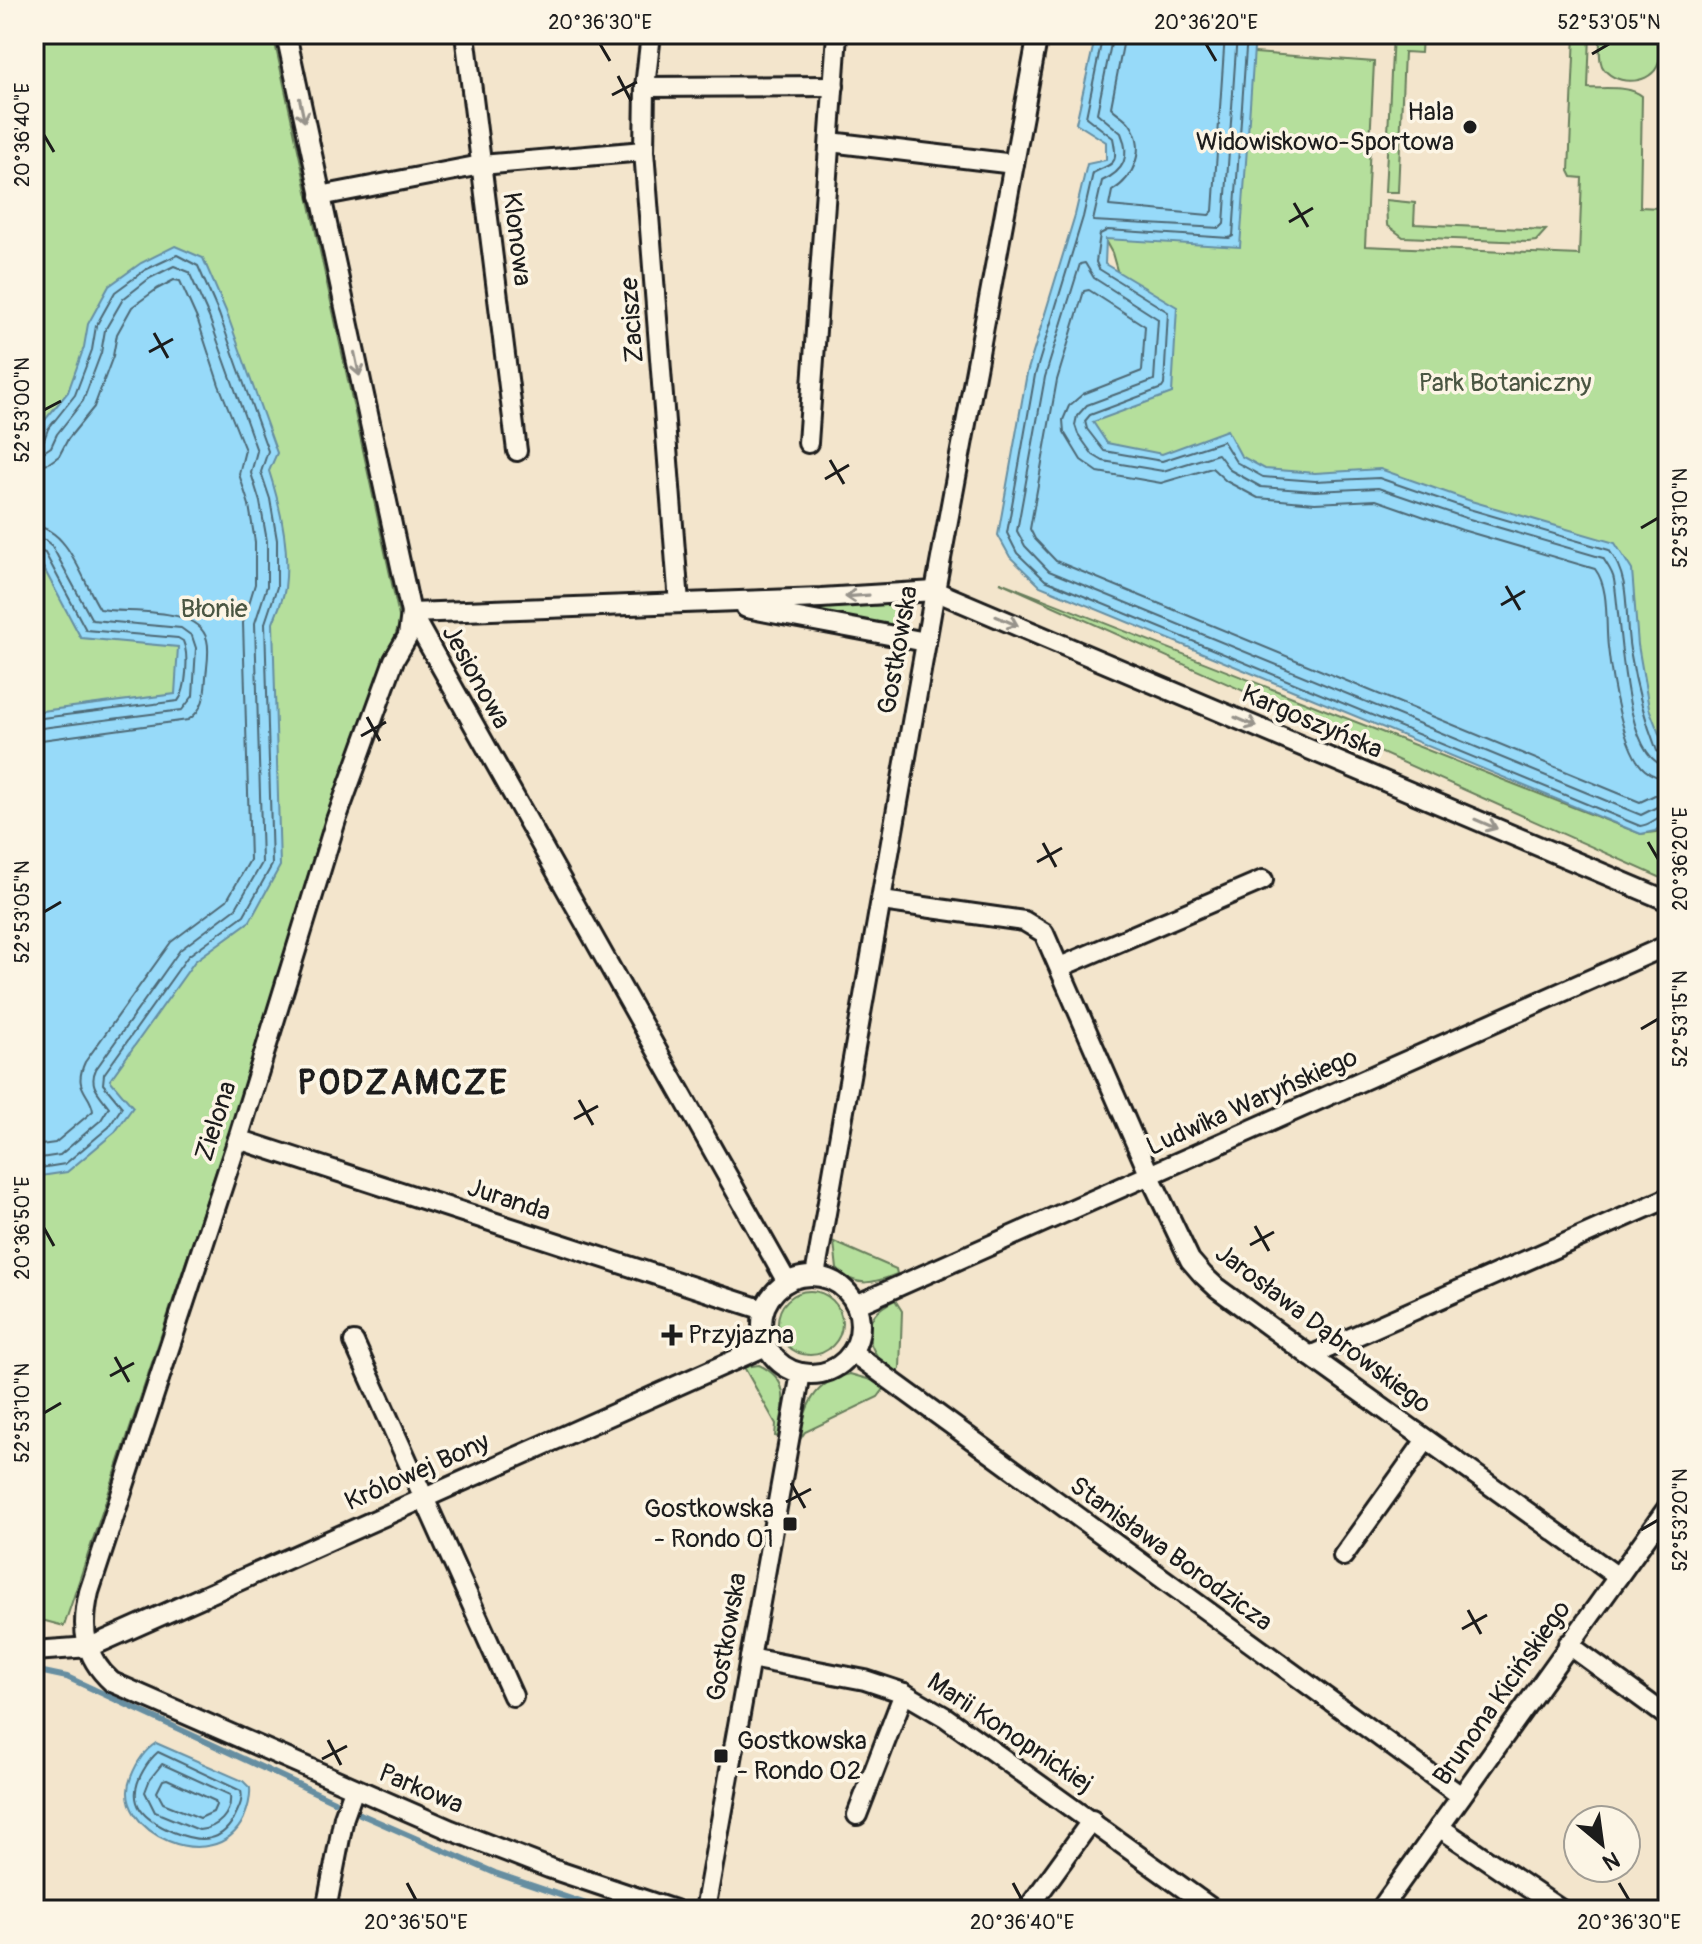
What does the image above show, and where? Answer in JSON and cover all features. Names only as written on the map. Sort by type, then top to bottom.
[{"type":"street","name":"Jesionowa","points":[[286,34],[411,613],[787,1282]]},
{"type":"street","name":"Klonowa","points":[[465,34],[517,451]]},
{"type":"street","name":"Zacisze","points":[[651,34],[645,87],[644,151],[679,603]]},
{"type":"street","points":[[808,443],[837,34]]},
{"type":"street","name":"Gostkowska","points":[[815,1276],[935,591],[1038,34]]},
{"type":"street","points":[[645,87],[834,86]]},
{"type":"street","points":[[830,142],[1014,164]]},
{"type":"street","points":[[320,196],[481,165],[644,151]]},
{"type":"street","points":[[411,613],[935,591]]},
{"type":"street","name":"Kargoszyńska","points":[[935,591],[1668,901]]},
{"type":"street","points":[[715,602],[926,642]]},
{"type":"street","name":"Zielona","points":[[90,1647],[84,1634],[83,1619],[89,1592],[238,1139],[336,820],[394,660],[408,636],[411,613]]},
{"type":"street","points":[[1060,967],[1263,880]]},
{"type":"street","name":"Jarosława Dąbrowskiego","points":[[882,901],[1024,921],[1044,933],[1150,1176],[1184,1249],[1203,1275],[1310,1356],[1618,1577]]},
{"type":"street","name":"Ludwika Waryńskiego","points":[[856,1305],[1668,945]]},
{"type":"street","name":"Juranda","points":[[238,1139],[764,1310]]},
{"type":"street","points":[[1310,1356],[1668,1198]]},
{"type":"street","points":[[815,1276],[832,1280],[844,1288],[856,1305],[860,1322],[857,1343],[846,1360],[828,1371],[801,1373],[777,1361],[766,1346],[762,1328],[764,1310],[773,1294],[787,1282],[815,1276]]},
{"type":"street","points":[[354,1342],[513,1696]]},
{"type":"street","name":"Królowej Bony","points":[[90,1647],[766,1346]]},
{"type":"street","name":"Stanisława Borodzicza","points":[[852,1352],[1461,1796]]},
{"type":"street","name":"Gostkowska","points":[[705,1910],[801,1373]]},
{"type":"street","points":[[1343,1556],[1426,1440]]},
{"type":"street","name":"Brunona Kicińskiego","points":[[1380,1910],[1668,1507]]},
{"type":"street","points":[[1568,1644],[1668,1717]]},
{"type":"street","points":[[34,1651],[90,1647]]},
{"type":"street","name":"Parkowa","points":[[90,1647],[101,1673],[112,1682],[354,1789],[549,1868],[674,1910]]},
{"type":"street","name":"Marii Konopnickiej","points":[[750,1658],[865,1680],[904,1693],[945,1717],[1214,1910]]},
{"type":"street","points":[[857,1815],[904,1693]]},
{"type":"street","points":[[326,1910],[344,1817],[354,1789]]},
{"type":"street","points":[[1027,1910],[1092,1820]]},
{"type":"street","points":[[1439,1827],[1561,1910]]},
{"type":"green space","name":"Błonie","points":[[34,34],[273,34],[400,621],[64,1626],[34,1618]]},
{"type":"green space","points":[[1393,34],[1422,34],[1421,53],[1404,52],[1398,192],[1385,192]]},
{"type":"green space","name":"Park Botaniczny","points":[[1575,34],[1590,34],[1588,88],[1624,89],[1642,96],[1640,207],[1659,208],[1660,215],[1668,215],[1668,768],[1167,466],[1101,449],[1087,419],[1118,274],[1112,253],[1102,235],[1229,51],[1374,62],[1365,246],[1579,255],[1582,178],[1572,177],[1569,171]]},
{"type":"green space","points":[[1601,34],[1661,35],[1657,67],[1646,78],[1638,80],[1613,77],[1602,66]]},
{"type":"green space","points":[[1386,200],[1415,203],[1414,224],[1546,230],[1536,241],[1528,242],[1403,237],[1387,225]]},
{"type":"green space","points":[[1000,582],[1641,834],[1662,831],[1668,816],[1668,881]]},
{"type":"green space","points":[[910,604],[906,627],[802,609],[802,608]]},
{"type":"green space","points":[[834,1242],[896,1269],[897,1274],[873,1282],[851,1279],[837,1269]]},
{"type":"green space","points":[[810,1291],[828,1297],[836,1305],[842,1323],[836,1341],[828,1349],[810,1355],[792,1349],[784,1341],[778,1323],[784,1305],[792,1297]]},
{"type":"green space","points":[[895,1300],[902,1311],[900,1369],[894,1373],[877,1355],[869,1335],[874,1316]]},
{"type":"green space","points":[[759,1365],[770,1371],[781,1386],[783,1405],[778,1437],[775,1436],[776,1424],[744,1367]]},
{"type":"green space","points":[[850,1374],[871,1380],[884,1389],[878,1397],[805,1432],[799,1441],[804,1417],[819,1389],[838,1377]]},
{"type":"water","points":[[1096,34],[1255,34],[1240,247],[1106,239],[1105,264],[1177,307],[1172,393],[1093,422],[1107,443],[1162,454],[1227,430],[1241,456],[1265,469],[1315,473],[1380,469],[1471,501],[1615,543],[1632,570],[1638,645],[1649,708],[1668,757],[1668,820],[1655,831],[1641,834],[1040,586],[1010,557],[998,535],[1027,373],[1075,215],[1087,164],[1106,160],[1106,142],[1076,123]]},
{"type":"water","points":[[175,246],[203,258],[226,311],[277,453],[269,471],[281,514],[286,558],[284,592],[273,623],[280,866],[250,921],[195,961],[110,1080],[133,1107],[115,1132],[67,1172],[34,1177],[34,712],[175,694],[178,647],[81,638],[34,550],[34,451],[40,426],[68,392],[84,347],[88,324],[109,286],[141,263]]},
{"type":"water","points":[[156,1743],[243,1781],[250,1788],[244,1818],[230,1836],[211,1845],[190,1847],[168,1841],[149,1830],[135,1815],[128,1797],[131,1777],[141,1758]]},
{"type":"waterway","points":[[34,1670],[67,1677],[334,1801]]},
{"type":"waterway","points":[[360,1814],[495,1873],[604,1910]]},
{"type":"place","name":"Hala Widowiskowo-Sportowa","points":[[1470,127]]},
{"type":"place","name":"Przyjazna","points":[[672,1335]]},
{"type":"place","name":"Gostkowska - Rondo 01","points":[[790,1524]]},
{"type":"place","name":"Gostkowska - Rondo 02","points":[[721,1756]]},
{"type":"district","name":"PODZAMCZE","points":[[403,1083]]}]
